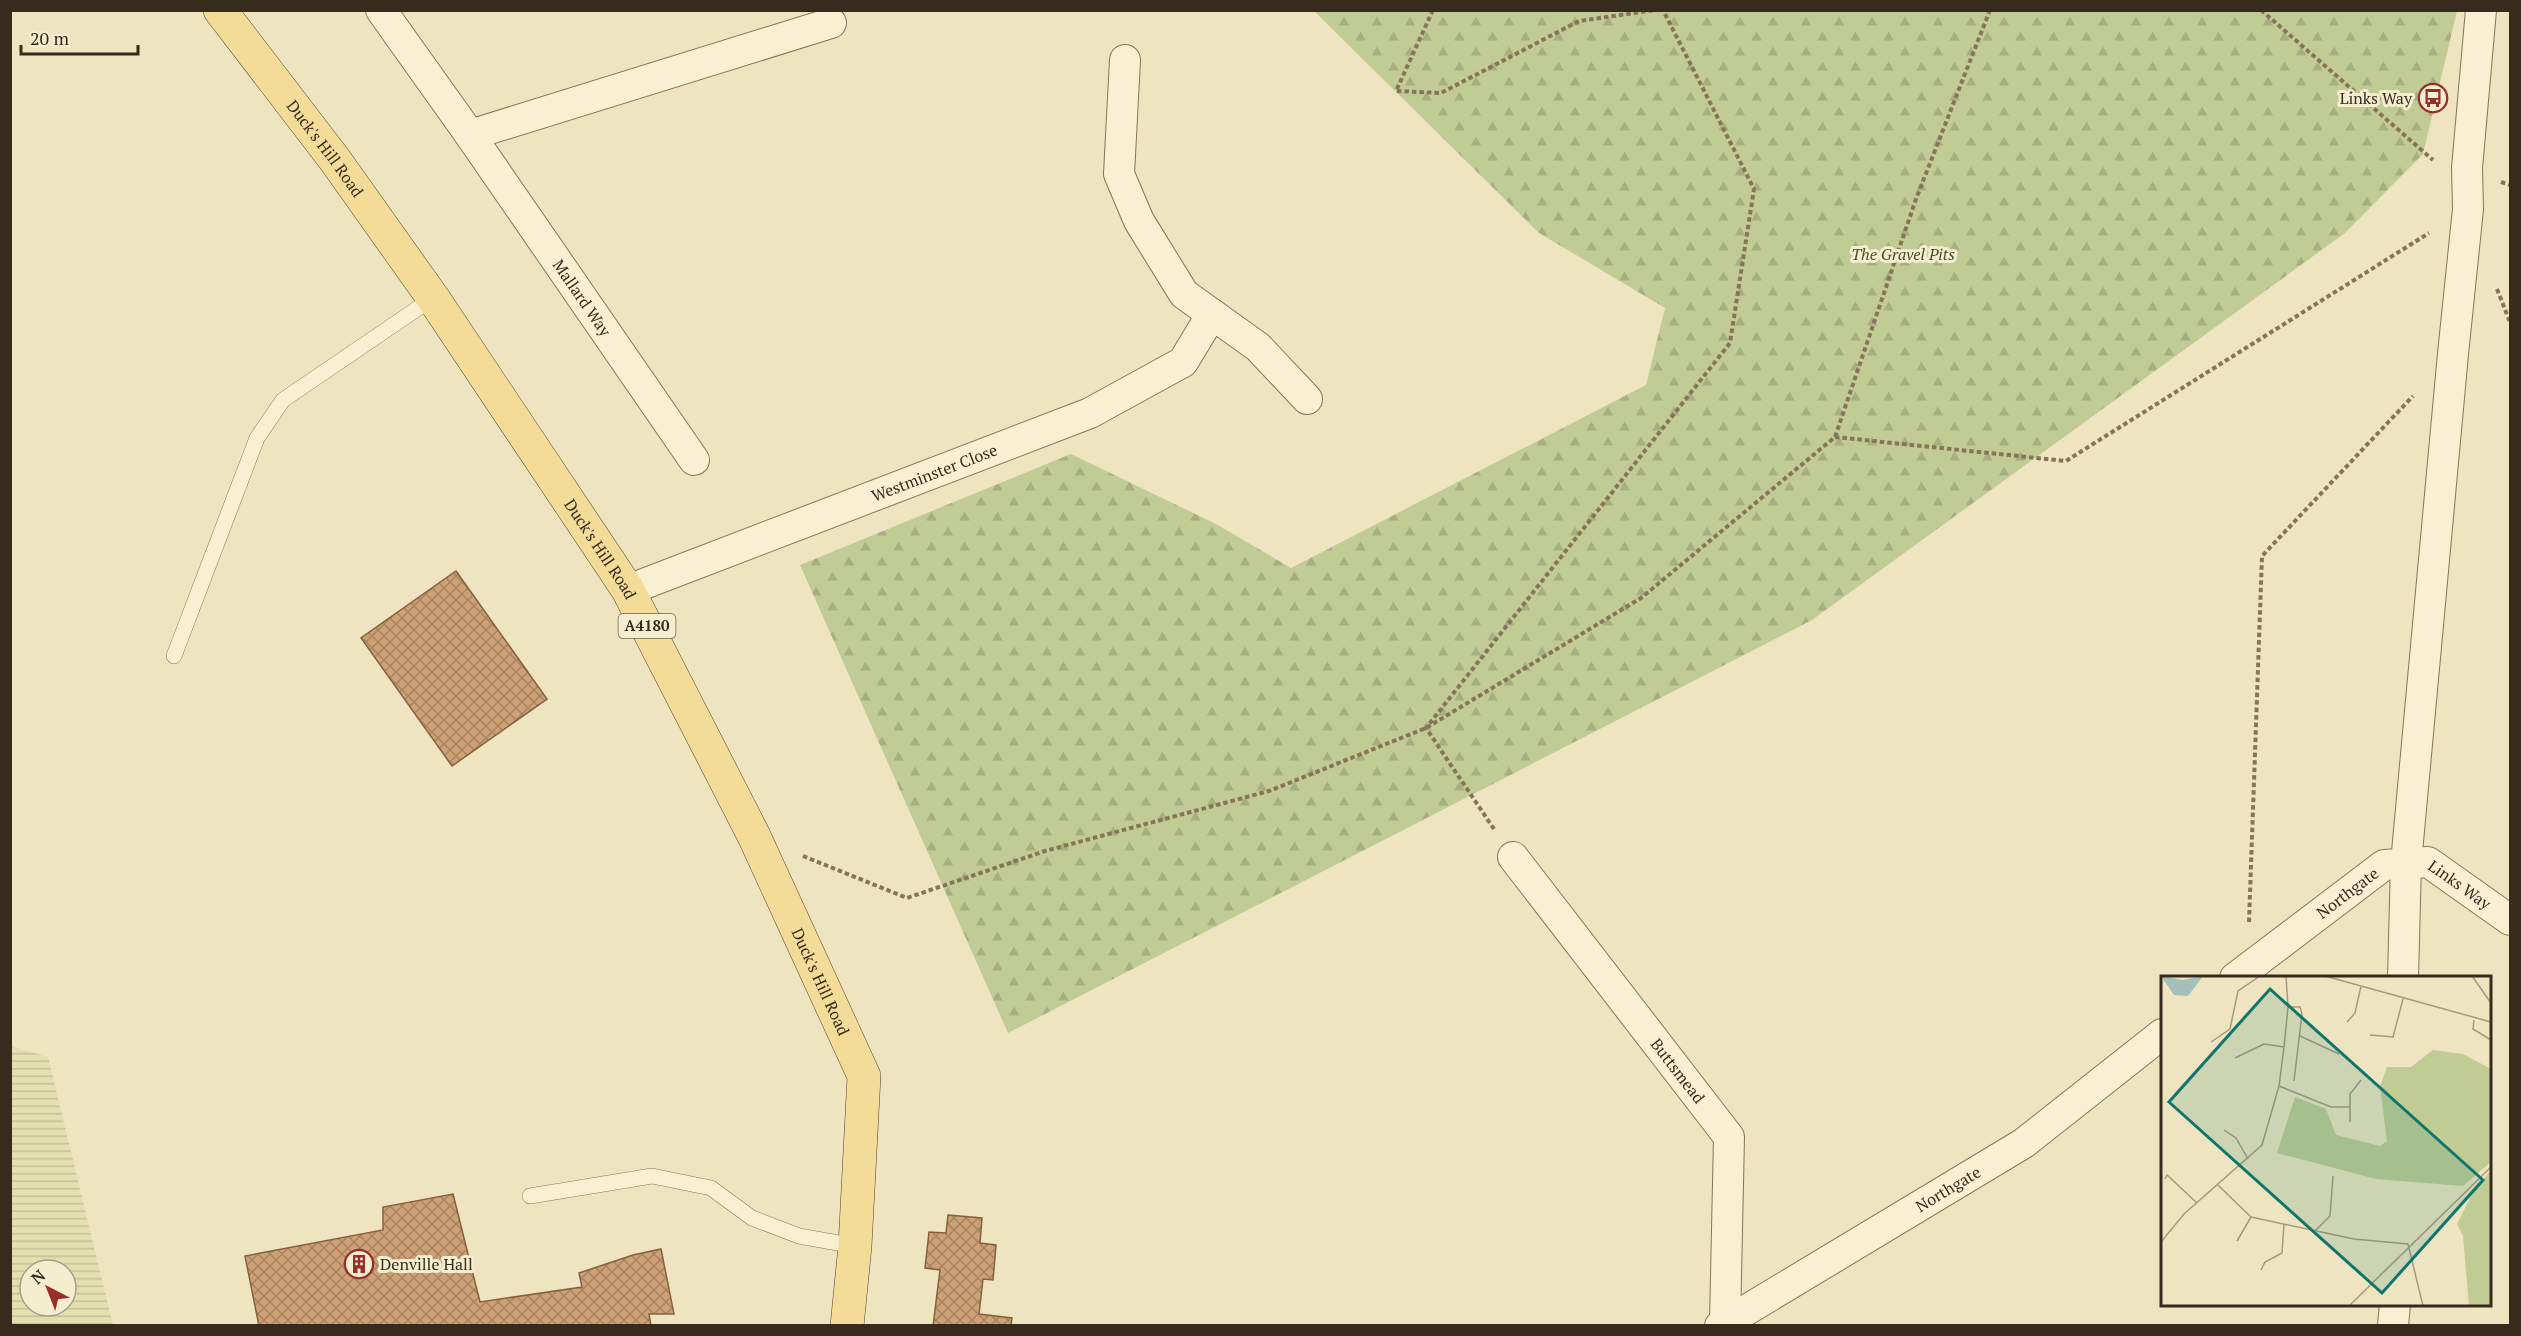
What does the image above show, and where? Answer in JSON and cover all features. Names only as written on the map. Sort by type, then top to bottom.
[{"type":"main road","name":"Duck's Hill Road","points":[[220,11],[335,160],[433,298],[628,590],[754,836],[864,1076],[855,1246],[847,1326]]},
{"type":"street","name":"Mallard Way","points":[[381,10],[694,460]]},
{"type":"street","points":[[2403,976],[2406,863],[2468,209],[2467,168],[2481,10]]},
{"type":"street","points":[[470,135],[831,23]]},
{"type":"street","points":[[1125,60],[1119,174],[1139,221],[1184,294],[1258,347],[1307,399]]},
{"type":"street","name":"Westminster Close","points":[[628,590],[1090,413],[1183,362],[1212,314]]},
{"type":"street","name":"Buttsmead","points":[[1513,857],[1729,1137],[1722,1324]]},
{"type":"street","name":"Links Way","points":[[2406,863],[2428,862],[2511,920]]},
{"type":"street","name":"Northgate","points":[[2242,973],[2384,864],[2406,863]]},
{"type":"street","name":"Northgate","points":[[1722,1324],[2024,1143],[2161,1036]]},
{"type":"street","points":[[2393,1326],[2395,1306]]},
{"type":"lane","points":[[174,656],[257,438],[283,400],[433,298]]},
{"type":"lane","points":[[530,1196],[652,1176],[711,1188],[752,1218],[799,1236],[855,1246]]},
{"type":"path","points":[[1433,10],[1396,91],[1441,93],[1579,21],[1655,10]]},
{"type":"path","points":[[1426,728],[1730,343],[1754,189],[1663,10]]},
{"type":"path","points":[[754,836],[907,898],[1045,851],[1269,791],[1426,728],[1641,598],[1835,437],[1916,199],[1990,10]]},
{"type":"path","points":[[2261,10],[2436,162]]},
{"type":"path","points":[[1835,437],[2066,460],[2468,209]]},
{"type":"path","points":[[2242,973],[2262,556],[2453,354]]},
{"type":"path","points":[[1426,728],[1513,857]]},
{"type":"shaded area","points":[[11,1046],[48,1057],[113,1325],[11,1325]]},
{"type":"green space","name":"The Gravel Pits","points":[[1314,11],[2457,11],[2423,154],[2345,233],[1812,620],[1008,1033],[800,565],[1071,454],[1216,524],[1291,568],[1646,385],[1665,308],[1539,233]]},
{"type":"building","points":[[456,571],[547,699],[452,766],[361,638]]},
{"type":"building","name":"Denville Hall","points":[[453,1194],[480,1302],[582,1287],[579,1273],[633,1255],[661,1249],[674,1314],[649,1314],[651,1326],[259,1326],[245,1256],[383,1230],[383,1207]]},
{"type":"building","points":[[948,1215],[982,1218],[980,1243],[996,1245],[993,1280],[983,1279],[979,1314],[1012,1318],[1011,1326],[933,1326],[940,1270],[925,1268],[929,1232],[946,1233]]},
{"type":"place","name":"Links Way","points":[[2433,98]]},
{"type":"place","name":"Denville Hall","points":[[359,1264]]}]
